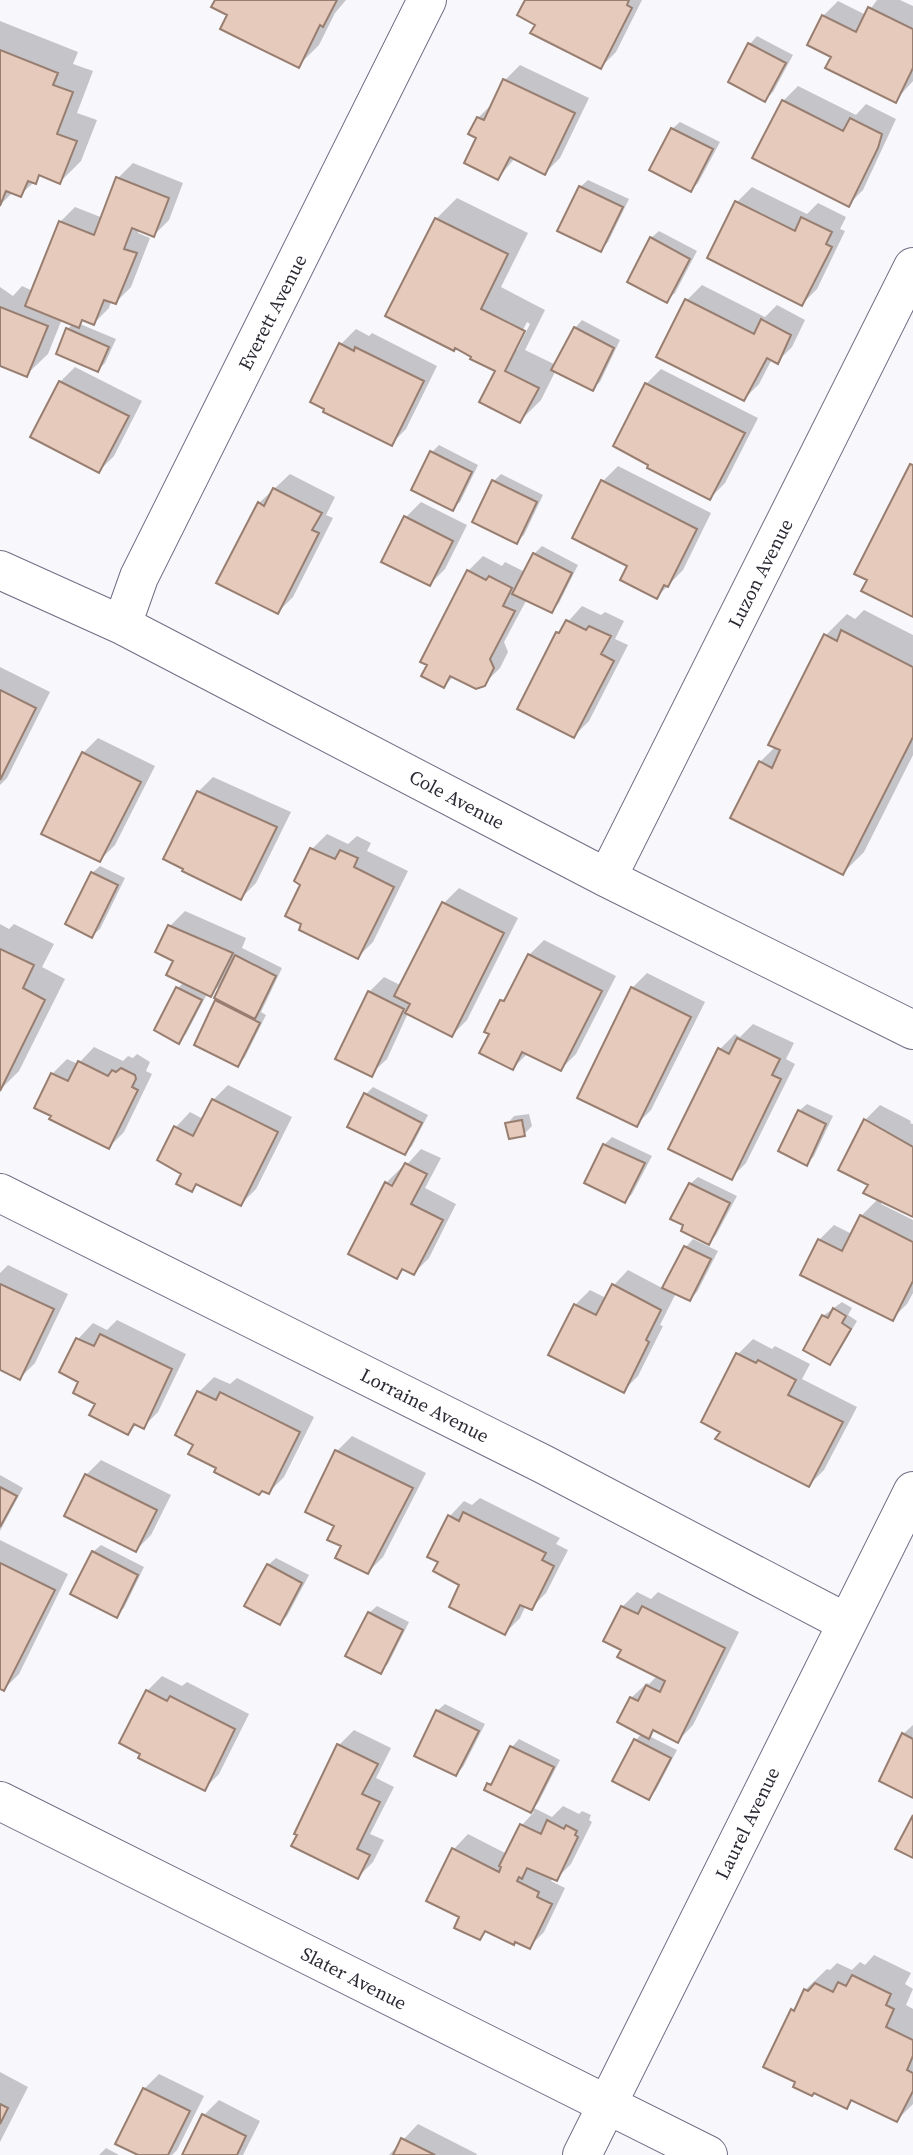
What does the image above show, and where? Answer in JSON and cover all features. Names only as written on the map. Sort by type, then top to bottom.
[{"type":"street","name":"Everett Avenue","points":[[122,625],[139,577],[427,0]]},
{"type":"street","name":"Luzon Avenue","points":[[607,878],[913,267]]},
{"type":"street","name":"Cole Avenue","points":[[0,570],[122,625],[607,878],[913,1030]]},
{"type":"street","name":"Lorraine Avenue","points":[[0,1193],[543,1464],[847,1623]]},
{"type":"street","name":"Laurel Avenue","points":[[582,2155],[913,1491]]},
{"type":"street","name":"Slater Avenue","points":[[0,1801],[708,2155]]},
{"type":"building","points":[[215,0],[337,0],[323,27],[320,25],[299,68],[220,29],[227,15],[211,7]]},
{"type":"building","points":[[525,0],[629,0],[627,5],[632,8],[601,69],[530,33],[535,25],[517,15]]},
{"type":"building","points":[[868,7],[913,29],[913,68],[896,103],[825,68],[831,57],[807,45],[822,15],[856,32]]},
{"type":"building","points":[[748,43],[786,63],[765,102],[728,82]]},
{"type":"building","points":[[0,50],[58,73],[53,85],[73,92],[57,134],[77,141],[60,184],[39,175],[36,184],[28,181],[21,197],[6,191],[0,206]]},
{"type":"building","points":[[503,79],[575,113],[545,175],[510,157],[498,180],[464,163],[476,138],[468,134],[477,117],[484,120]]},
{"type":"building","points":[[782,100],[843,131],[850,118],[882,134],[878,148],[849,207],[752,158]]},
{"type":"building","points":[[671,128],[713,149],[691,192],[649,170]]},
{"type":"building","points":[[116,177],[169,198],[154,237],[132,228],[124,249],[137,253],[116,304],[104,300],[94,325],[82,320],[79,328],[25,306],[59,221],[94,235]]},
{"type":"building","points":[[579,186],[623,207],[601,252],[557,231]]},
{"type":"building","points":[[735,201],[795,231],[801,217],[832,232],[826,244],[832,247],[802,306],[707,258]]},
{"type":"building","points":[[435,218],[508,254],[481,309],[525,331],[505,371],[539,388],[520,423],[479,402],[495,371],[455,348],[454,351],[385,316]]},
{"type":"building","points":[[650,237],[690,259],[667,303],[627,282]]},
{"type":"building","points":[[685,299],[754,334],[761,319],[791,335],[778,364],[767,358],[744,401],[656,357]]},
{"type":"building","points":[[0,307],[48,326],[27,377],[0,366]]},
{"type":"building","points":[[574,327],[614,348],[593,391],[551,370]]},
{"type":"building","points":[[66,328],[109,347],[98,372],[56,354]]},
{"type":"building","points":[[339,343],[354,351],[355,347],[424,381],[392,446],[323,412],[324,409],[310,402]]},
{"type":"building","points":[[59,381],[129,416],[99,473],[30,437]]},
{"type":"building","points":[[645,383],[745,433],[710,500],[647,468],[648,465],[613,446]]},
{"type":"building","points":[[430,451],[472,472],[453,511],[411,490]]},
{"type":"building","points":[[910,464],[913,465],[913,617],[861,591],[867,580],[854,574]]},
{"type":"building","points":[[492,480],[537,502],[517,544],[472,522]]},
{"type":"building","points":[[601,480],[697,529],[668,587],[664,585],[657,599],[620,580],[627,566],[572,538]]},
{"type":"building","points":[[273,488],[322,513],[312,530],[319,533],[278,614],[216,583],[258,502],[264,506]]},
{"type":"building","points":[[404,516],[453,541],[430,586],[381,562]]},
{"type":"building","points":[[533,553],[572,573],[552,613],[512,594]]},
{"type":"building","points":[[467,570],[486,580],[489,576],[512,588],[503,606],[515,611],[490,659],[494,668],[485,686],[476,689],[450,676],[444,688],[421,676],[427,665],[420,662]]},
{"type":"building","points":[[566,620],[586,630],[589,626],[611,636],[601,654],[614,661],[574,738],[517,709],[556,632],[559,633]]},
{"type":"building","points":[[841,630],[913,667],[913,737],[843,875],[730,818],[759,761],[772,768],[780,750],[768,745],[824,634],[837,641]]},
{"type":"building","points":[[0,690],[36,708],[0,780]]},
{"type":"building","points":[[82,752],[141,782],[100,862],[41,834]]},
{"type":"building","points":[[197,791],[277,827],[241,900],[163,859]]},
{"type":"building","points":[[310,848],[335,859],[340,850],[358,858],[354,867],[394,887],[358,959],[299,930],[301,924],[285,916],[300,885],[294,881]]},
{"type":"building","points":[[91,872],[118,885],[92,938],[65,924]]},
{"type":"building","points":[[442,902],[504,933],[452,1037],[405,1013],[410,1004],[394,996]]},
{"type":"building","points":[[168,925],[233,953],[211,997],[166,975],[173,961],[155,952]]},
{"type":"building","points":[[0,949],[34,965],[23,988],[45,1000],[0,1091]]},
{"type":"building","points":[[528,954],[602,991],[561,1071],[522,1052],[513,1070],[479,1053],[489,1034],[484,1032],[500,1000],[504,1001]]},
{"type":"building","points":[[235,955],[276,976],[255,1019],[214,998]]},
{"type":"building","points":[[176,987],[202,1000],[179,1044],[154,1030]]},
{"type":"building","points":[[631,987],[691,1017],[637,1127],[577,1098]]},
{"type":"building","points":[[368,991],[404,1009],[372,1077],[335,1059]]},
{"type":"building","points":[[215,1000],[260,1023],[238,1067],[194,1045]]},
{"type":"building","points":[[737,1038],[780,1059],[772,1075],[781,1079],[732,1180],[668,1149],[718,1048],[729,1054]]},
{"type":"building","points":[[78,1061],[108,1076],[112,1070],[116,1072],[121,1068],[135,1075],[132,1087],[138,1090],[109,1149],[49,1119],[51,1116],[34,1108],[51,1073],[68,1081]]},
{"type":"building","points":[[364,1093],[422,1123],[405,1155],[347,1127]]},
{"type":"building","points":[[212,1099],[278,1132],[241,1206],[196,1184],[192,1192],[176,1184],[181,1174],[157,1160],[174,1126],[193,1136]]},
{"type":"building","points":[[798,1110],[826,1124],[807,1166],[778,1151]]},
{"type":"building","points":[[864,1119],[913,1147],[913,1217],[863,1193],[868,1185],[838,1170]]},
{"type":"building","points":[[522,1120],[525,1136],[509,1139],[505,1123]]},
{"type":"building","points":[[603,1144],[645,1163],[625,1203],[584,1183]]},
{"type":"building","points":[[405,1163],[427,1174],[411,1204],[443,1220],[414,1275],[402,1269],[397,1279],[348,1254],[385,1182],[392,1186]]},
{"type":"building","points":[[689,1183],[730,1203],[709,1245],[681,1231],[683,1225],[670,1219]]},
{"type":"building","points":[[860,1215],[913,1242],[913,1281],[893,1321],[800,1275],[818,1239],[842,1251]]},
{"type":"building","points":[[684,1246],[711,1259],[690,1301],[662,1288]]},
{"type":"building","points":[[0,1284],[54,1309],[20,1380],[0,1370]]},
{"type":"building","points":[[612,1284],[661,1310],[624,1393],[548,1355],[574,1304],[596,1315]]},
{"type":"building","points":[[833,1308],[846,1316],[842,1323],[851,1329],[830,1365],[803,1350],[822,1315],[828,1318]]},
{"type":"building","points":[[100,1334],[172,1369],[144,1429],[134,1424],[128,1435],[89,1415],[95,1404],[73,1393],[78,1382],[59,1372],[76,1338],[94,1346]]},
{"type":"building","points":[[736,1353],[756,1363],[758,1360],[796,1380],[788,1395],[843,1422],[809,1487],[715,1439],[720,1432],[701,1422]]},
{"type":"building","points":[[197,1391],[216,1400],[220,1392],[300,1432],[269,1494],[262,1491],[259,1495],[214,1472],[216,1468],[188,1454],[193,1445],[175,1435]]},
{"type":"building","points":[[335,1450],[413,1488],[368,1574],[335,1558],[341,1546],[327,1540],[334,1526],[305,1512]]},
{"type":"building","points":[[85,1474],[157,1510],[136,1552],[64,1516]]},
{"type":"building","points":[[0,1487],[17,1496],[0,1527]]},
{"type":"building","points":[[463,1512],[546,1553],[542,1560],[554,1566],[532,1610],[520,1605],[505,1635],[449,1607],[459,1585],[433,1571],[438,1562],[427,1557],[448,1515],[459,1521]]},
{"type":"building","points":[[92,1551],[138,1575],[117,1618],[70,1594]]},
{"type":"building","points":[[0,1563],[55,1590],[4,1691],[0,1689]]},
{"type":"building","points":[[267,1564],[302,1583],[280,1625],[244,1606]]},
{"type":"building","points":[[621,1606],[638,1614],[642,1606],[725,1648],[678,1743],[653,1730],[649,1739],[617,1722],[630,1697],[638,1701],[646,1685],[660,1692],[665,1681],[617,1657],[621,1650],[603,1641]]},
{"type":"building","points":[[368,1612],[403,1630],[381,1674],[345,1656]]},
{"type":"building","points":[[146,1690],[167,1701],[170,1696],[235,1729],[205,1791],[138,1758],[140,1754],[119,1743]]},
{"type":"building","points":[[436,1710],[479,1731],[456,1776],[414,1756]]},
{"type":"building","points":[[902,1733],[913,1739],[913,1798],[879,1781]]},
{"type":"building","points":[[634,1739],[671,1758],[649,1800],[612,1781]]},
{"type":"building","points":[[337,1744],[378,1764],[362,1794],[380,1802],[357,1849],[370,1855],[358,1879],[291,1846],[297,1835],[294,1834]]},
{"type":"building","points":[[510,1746],[554,1767],[531,1813],[484,1790],[487,1783],[491,1785]]},
{"type":"building","points":[[913,1815],[913,1858],[895,1849]]},
{"type":"building","points":[[547,1820],[564,1829],[566,1825],[577,1831],[575,1835],[578,1837],[557,1881],[527,1868],[522,1879],[519,1877],[517,1881],[539,1892],[537,1897],[552,1904],[530,1949],[515,1942],[514,1945],[485,1931],[480,1940],[454,1928],[459,1917],[426,1901],[452,1848],[499,1872],[499,1866],[520,1824],[541,1834]]},
{"type":"building","points":[[852,1975],[891,1994],[886,2005],[894,2009],[886,2027],[913,2040],[913,2056],[907,2070],[913,2073],[913,2091],[897,2122],[851,2100],[847,2109],[814,2093],[812,2096],[793,2087],[795,2082],[763,2067],[791,2009],[794,2011],[804,1989],[808,1991],[815,1983],[833,1992],[838,1982],[846,1986]]},
{"type":"building","points":[[143,2088],[190,2111],[168,2155],[138,2155],[115,2144]]},
{"type":"building","points":[[0,2104],[8,2108],[0,2124]]},
{"type":"building","points":[[202,2114],[246,2136],[237,2155],[182,2155]]},
{"type":"building","points":[[401,2138],[435,2155],[393,2155]]}]
